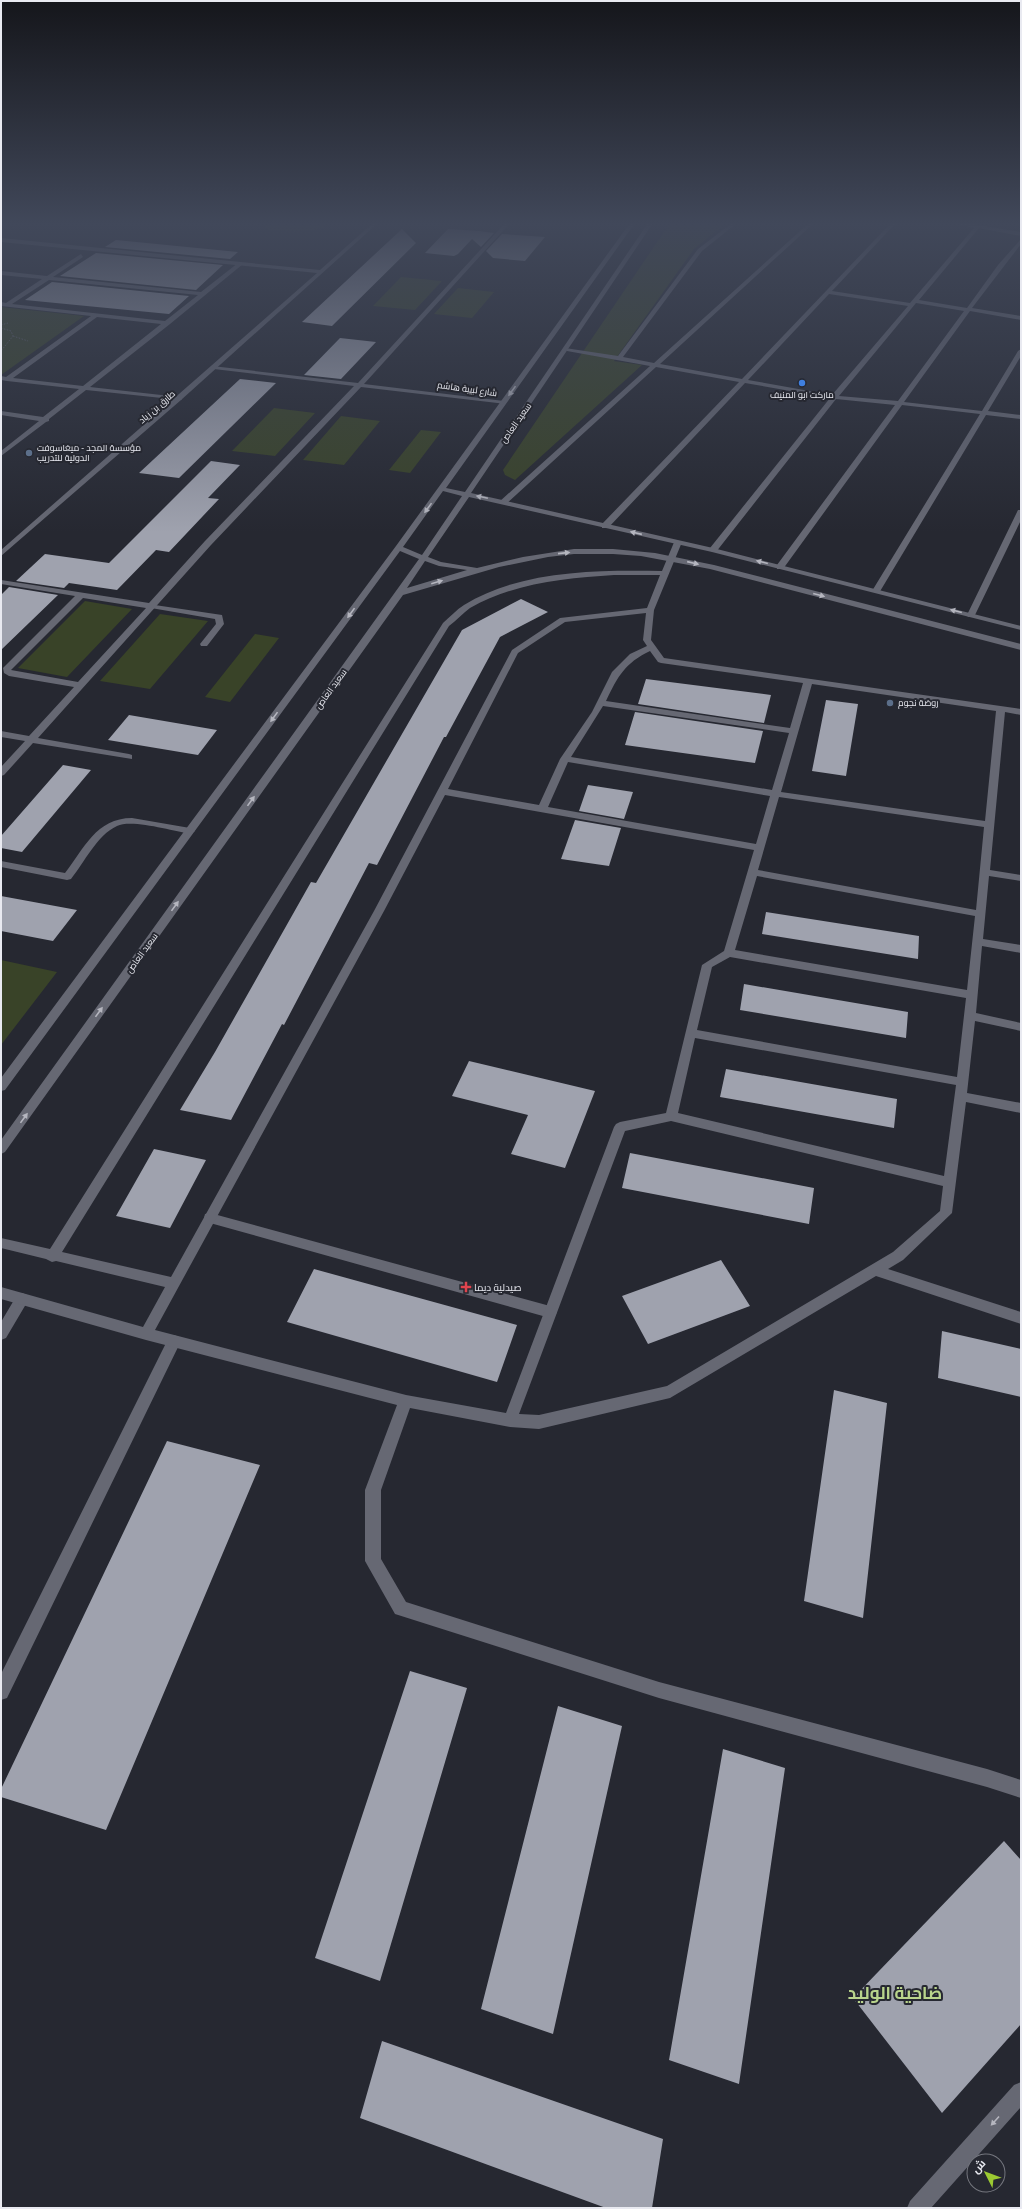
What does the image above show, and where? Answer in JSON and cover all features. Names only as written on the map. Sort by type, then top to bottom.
[{"type":"street","points":[[4,378],[80,326]]},
{"type":"street","points":[[1,454],[47,420],[164,326]]},
{"type":"street","name":"طارق بن زياد","points":[[1,554],[260,326]]},
{"type":"street","points":[[1,773],[208,543],[413,326]]},
{"type":"street","points":[[1,1087],[399,548],[559,326]]},
{"type":"street","name":"سعيد العاص","points":[[1,1149],[400,593],[583,326]]},
{"type":"street","points":[[619,359],[643,326]]},
{"type":"street","points":[[503,502],[698,326]]},
{"type":"street","points":[[605,526],[795,326]]},
{"type":"street","points":[[713,550],[834,397],[894,326]]},
{"type":"street","points":[[780,567],[956,326]]},
{"type":"street","points":[[568,349],[834,397],[1021,417]]},
{"type":"street","points":[[876,591],[982,413],[1021,351]]},
{"type":"street","name":"شارع لبيبة هاشم","points":[[214,367],[504,403]]},
{"type":"street","points":[[4,378],[179,399]]},
{"type":"street","points":[[2,414],[47,420]]},
{"type":"street","points":[[1,445],[10,447]]},
{"type":"street","points":[[442,489],[713,550],[1021,628]]},
{"type":"street","points":[[971,615],[1021,512]]},
{"type":"street","points":[[678,542],[670,557],[650,610],[647,640],[661,660],[1021,712]]},
{"type":"street","points":[[399,548],[423,559],[451,566],[480,569]]},
{"type":"street","points":[[400,593],[480,569],[565,552],[598,551],[670,557],[1021,647]]},
{"type":"street","points":[[52,1257],[446,625],[466,608],[495,594],[533,582],[608,572],[664,573]]},
{"type":"street","points":[[1,582],[219,618],[220,624],[204,644]]},
{"type":"street","points":[[81,595],[7,668],[7,670],[12,674],[81,685]]},
{"type":"street","points":[[146,1334],[378,911],[515,652],[563,620],[650,610]]},
{"type":"street","points":[[542,809],[565,759],[578,741],[616,672],[633,656],[652,647]]},
{"type":"street","points":[[729,953],[761,848],[808,682]]},
{"type":"street","points":[[600,703],[794,730]]},
{"type":"street","points":[[1,1294],[146,1334],[406,1401],[510,1420],[539,1422],[670,1392],[898,1256],[946,1213],[970,1016],[1001,709]]},
{"type":"street","points":[[1,734],[129,757]]},
{"type":"street","points":[[565,759],[776,794],[989,825]]},
{"type":"street","points":[[441,791],[761,848]]},
{"type":"street","points":[[1,864],[67,877],[104,830],[116,822],[128,821],[190,831]]},
{"type":"street","points":[[754,872],[980,914]]},
{"type":"street","points":[[985,872],[1021,878]]},
{"type":"street","points":[[978,941],[1021,949]]},
{"type":"street","points":[[670,1116],[707,965],[729,953],[972,995]]},
{"type":"street","points":[[970,1016],[1021,1026]]},
{"type":"street","points":[[691,1033],[961,1082]]},
{"type":"street","points":[[960,1096],[1021,1108]]},
{"type":"street","points":[[510,1420],[620,1127],[670,1116],[949,1182]]},
{"type":"street","points":[[210,1218],[550,1312]]},
{"type":"street","points":[[1,1243],[52,1257],[173,1283]]},
{"type":"street","points":[[874,1270],[1021,1318]]},
{"type":"street","points":[[1,1334],[22,1299]]},
{"type":"street","points":[[1,1692],[174,1341]]},
{"type":"street","points":[[406,1401],[373,1490],[373,1560],[402,1608],[659,1690],[987,1778],[1021,1789]]},
{"type":"street","points":[[917,2208],[1021,2092]]},
{"type":"path","points":[[1,328],[11,331],[13,336],[1,351]]},
{"type":"green space","points":[[1,326],[70,326],[1,375]]},
{"type":"green space","points":[[600,326],[639,326],[614,361],[642,365],[515,480],[505,475],[503,470]]},
{"type":"green space","points":[[274,408],[315,413],[275,456],[232,451]]},
{"type":"green space","points":[[341,416],[380,421],[344,465],[303,460]]},
{"type":"green space","points":[[421,430],[441,432],[410,473],[389,470]]},
{"type":"green space","points":[[85,601],[132,609],[67,677],[18,668]]},
{"type":"green space","points":[[160,614],[208,621],[150,689],[100,681]]},
{"type":"green space","points":[[255,634],[279,638],[230,702],[205,697]]},
{"type":"green space","points":[[1,960],[57,972],[1,1045]]},
{"type":"building","points":[[340,338],[376,342],[341,379],[304,375]]},
{"type":"building","points":[[240,379],[276,383],[179,478],[139,473]]},
{"type":"building","points":[[211,461],[240,465],[208,498],[219,499],[169,552],[156,550],[117,590],[69,583],[64,588],[16,581],[45,554],[109,563]]},
{"type":"building","points":[[9,587],[58,595],[1,650],[1,595]]},
{"type":"building","points":[[521,599],[548,612],[500,637],[446,737],[444,737],[377,865],[369,863],[284,1025],[282,1024],[231,1120],[180,1110],[215,1052],[311,882],[316,883],[462,630]]},
{"type":"building","points":[[646,679],[771,695],[764,723],[638,704]]},
{"type":"building","points":[[826,700],[858,704],[846,776],[812,771]]},
{"type":"building","points":[[635,712],[763,731],[755,763],[625,745]]},
{"type":"building","points":[[129,715],[217,730],[198,755],[108,740]]},
{"type":"building","points":[[63,765],[91,770],[22,852],[1,848],[1,836]]},
{"type":"building","points":[[588,785],[633,792],[624,819],[579,811]]},
{"type":"building","points":[[575,820],[621,828],[609,866],[561,859]]},
{"type":"building","points":[[1,896],[77,910],[53,941],[1,931]]},
{"type":"building","points":[[766,912],[919,936],[918,959],[762,934]]},
{"type":"building","points":[[744,984],[908,1012],[906,1038],[740,1010]]},
{"type":"building","points":[[469,1061],[595,1091],[565,1168],[511,1154],[528,1115],[452,1096]]},
{"type":"building","points":[[726,1069],[897,1099],[894,1128],[720,1097]]},
{"type":"building","points":[[154,1149],[206,1160],[170,1228],[116,1216]]},
{"type":"building","points":[[630,1153],[814,1188],[809,1224],[622,1188]]},
{"type":"building","points":[[721,1260],[750,1306],[648,1344],[622,1296]]},
{"type":"building","points":[[314,1269],[517,1325],[497,1382],[287,1322]]},
{"type":"building","points":[[942,1331],[1021,1349],[1021,1397],[938,1378]]},
{"type":"building","points":[[834,1390],[887,1403],[863,1618],[804,1601]]},
{"type":"building","points":[[167,1441],[260,1465],[106,1830],[1,1797],[1,1789]]},
{"type":"building","points":[[410,1671],[467,1688],[380,1981],[315,1958]]},
{"type":"building","points":[[558,1706],[622,1726],[553,2034],[481,2009]]},
{"type":"building","points":[[723,1749],[785,1768],[739,2084],[669,2060]]},
{"type":"building","points":[[1004,1841],[1021,1860],[1021,2024],[942,2113],[853,1998]]},
{"type":"building","points":[[382,2041],[663,2139],[652,2208],[606,2208],[360,2118]]},
{"type":"place","name":"ماركت ابو المنيف","points":[[802,383]]},
{"type":"place","name":"مؤسسة المجد - ميغاسوفت الدولية للتدريب","points":[[29,453]]},
{"type":"place","name":"روضة نجوم","points":[[890,703]]},
{"type":"place","name":"صيدلية ديما","points":[[466,1287]]},
{"type":"district","name":"ضاحية الوليد","points":[[895,1993]]}]
